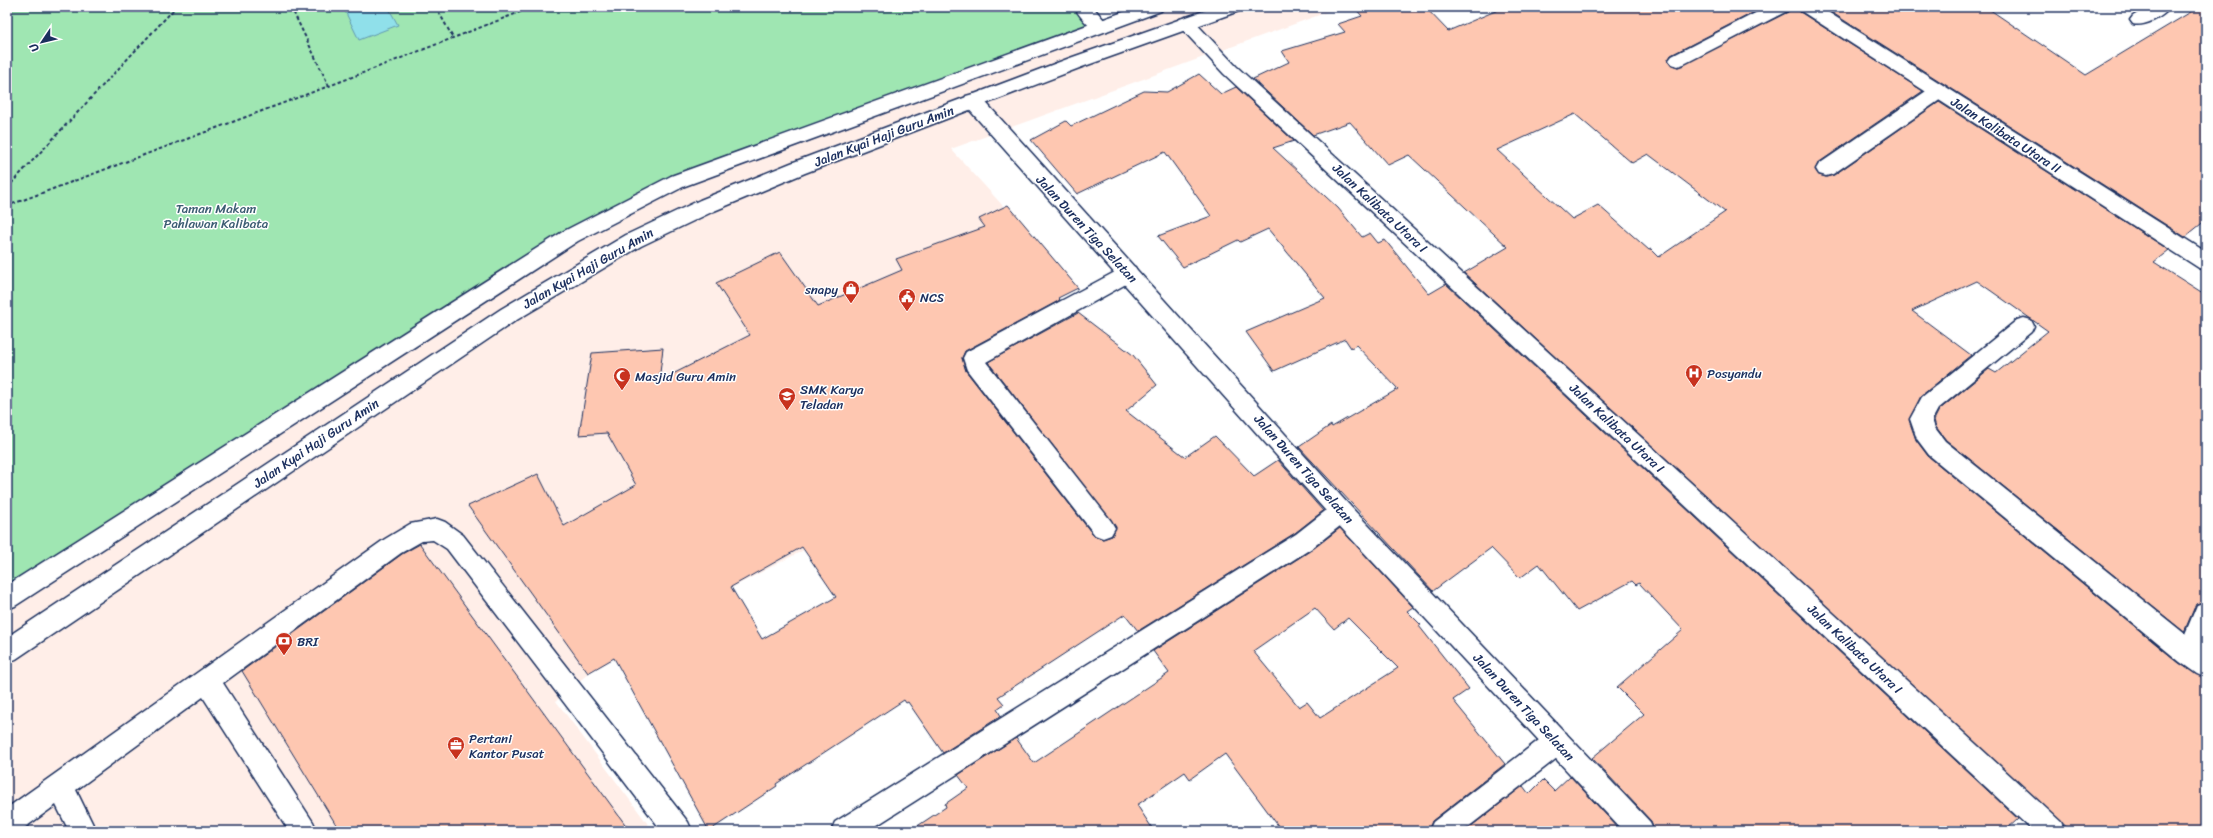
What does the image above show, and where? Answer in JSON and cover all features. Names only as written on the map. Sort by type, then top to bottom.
[{"type":"street","points":[[1083,7],[1101,27]]},
{"type":"street","points":[[7,598],[516,270],[605,217],[678,181],[756,151],[1155,7]]},
{"type":"street","name":"Jalan Kyai Haji Guru Amin","points":[[7,651],[508,315],[575,273],[634,240],[706,206],[973,101],[1189,27],[1233,7]]},
{"type":"street","points":[[1678,60],[1780,7]]},
{"type":"street","name":"Jalan Kalibata Utara II","points":[[1807,7],[2206,262]]},
{"type":"street","points":[[2139,20],[2161,7]]},
{"type":"street","name":"Jalan Kalibata Utara I","points":[[1189,27],[1230,70],[2052,831]]},
{"type":"street","points":[[1826,169],[1938,92]]},
{"type":"street","name":"Jalan Duren Tiga Selatan","points":[[973,101],[994,127],[1128,273],[1342,512],[1641,831]]},
{"type":"street","points":[[1103,528],[975,364],[974,358],[1128,273]]},
{"type":"street","points":[[2024,326],[1930,403],[1921,419],[1925,432],[1937,448],[2198,660],[2206,613]]},
{"type":"street","points":[[844,831],[1304,541],[1342,512]]},
{"type":"street","points":[[7,824],[393,546],[418,531],[437,529],[455,542],[679,831]]},
{"type":"street","points":[[206,681],[304,831]]},
{"type":"street","points":[[1442,831],[1557,742]]},
{"type":"street","points":[[60,786],[83,831]]},
{"type":"path","points":[[7,188],[176,7]]},
{"type":"path","points":[[291,7],[329,86]]},
{"type":"path","points":[[436,7],[453,38]]},
{"type":"path","points":[[7,206],[329,86],[533,7]]},
{"type":"shaded area","points":[[1157,7],[1341,7],[951,149],[1077,287],[855,372],[930,484],[622,645],[556,701],[653,831],[7,831],[7,599],[571,236],[691,176]]},
{"type":"green space","name":"Taman Makam Pahlawan Kalibata","points":[[7,7],[1083,7],[1101,27],[691,176],[571,236],[7,598]]},
{"type":"water","points":[[343,7],[388,7],[398,25],[359,40]]},
{"type":"building","points":[[1354,7],[1425,7],[1448,31],[1505,7],[1764,7],[1671,55],[1668,61],[1672,65],[1678,67],[1788,12],[1791,7],[1797,7],[1800,12],[1923,91],[1818,163],[1815,170],[1819,175],[1826,177],[1834,175],[1939,102],[2169,250],[2154,262],[2206,295],[2206,601],[2196,604],[2184,632],[1946,440],[1936,427],[1934,420],[1939,410],[1989,369],[1996,373],[2048,331],[1977,281],[1912,311],[1971,355],[1921,396],[1909,420],[1916,440],[1928,456],[2179,663],[2206,680],[2206,831],[2071,831],[1464,273],[1508,247],[1409,155],[1388,165],[1350,122],[1313,135],[1253,79],[1289,62],[1282,51],[1345,32],[1338,24],[1362,16]],"holes":[[[1575,114],[1632,163],[1648,154],[1725,212],[1659,257],[1598,205],[1572,219],[1497,150]]]},
{"type":"building","points":[[1823,7],[1986,7],[2086,75],[2199,7],[2206,7],[2206,220],[2185,237]]},
{"type":"building","points":[[1199,74],[1221,94],[1236,87],[1294,141],[1273,148],[1338,208],[1362,237],[1370,233],[1378,243],[1385,240],[1429,294],[1446,284],[2018,819],[2005,831],[1655,831],[1651,821],[1592,758],[1644,714],[1617,687],[1683,630],[1639,583],[1636,585],[1632,581],[1577,611],[1539,564],[1520,578],[1491,548],[1433,591],[1299,447],[1331,425],[1332,427],[1398,389],[1356,345],[1351,348],[1345,339],[1274,371],[1246,332],[1325,298],[1268,229],[1240,242],[1238,240],[1183,267],[1158,236],[1211,216],[1165,152],[1077,194],[1031,140],[1066,121],[1071,126],[1144,91],[1167,92]]},
{"type":"building","points":[[1008,205],[1078,288],[1058,298],[1060,300],[965,351],[962,358],[966,371],[1094,536],[1102,539],[1112,536],[1116,527],[988,362],[1078,313],[1133,355],[1157,385],[1126,411],[1185,457],[1215,436],[1254,476],[1278,460],[1323,511],[1295,533],[1138,631],[1125,614],[998,697],[1004,704],[997,709],[1001,716],[943,753],[908,702],[906,703],[904,700],[776,784],[777,786],[709,831],[614,658],[588,673],[468,506],[538,474],[564,526],[636,485],[607,433],[579,435],[592,353],[663,348],[659,381],[750,335],[716,283],[780,252],[818,306],[902,270],[896,259],[985,227],[979,219]],"holes":[[[802,547],[836,597],[762,639],[731,587]]]},
{"type":"building","points":[[1340,528],[1413,607],[1407,611],[1421,625],[1419,626],[1469,689],[1453,700],[1505,764],[1432,821],[1428,831],[1282,831],[1225,754],[1190,779],[1185,772],[1137,805],[1154,831],[910,831],[946,807],[945,804],[968,788],[958,775],[1016,738],[1034,763],[1169,673],[1153,651],[1313,549]],"holes":[[[1315,608],[1334,629],[1348,618],[1398,668],[1320,718],[1307,702],[1299,707],[1253,651]]]},
{"type":"building","points":[[420,544],[630,831],[340,831],[242,671],[402,554]]},
{"type":"building","points":[[1570,776],[1621,831],[1465,831],[1523,786],[1529,794],[1543,780],[1554,791]]},
{"type":"place","name":"snapy","points":[[851,304]]},
{"type":"place","name":"NCS","points":[[907,312]]},
{"type":"place","name":"Posyandu","points":[[1694,388]]},
{"type":"place","name":"Masjid Guru Amin","points":[[622,391]]},
{"type":"place","name":"SMK Karya Teladan","points":[[787,411]]},
{"type":"place","name":"BRI","points":[[284,656]]},
{"type":"place","name":"Pertani Kantor Pusat","points":[[456,760]]}]
